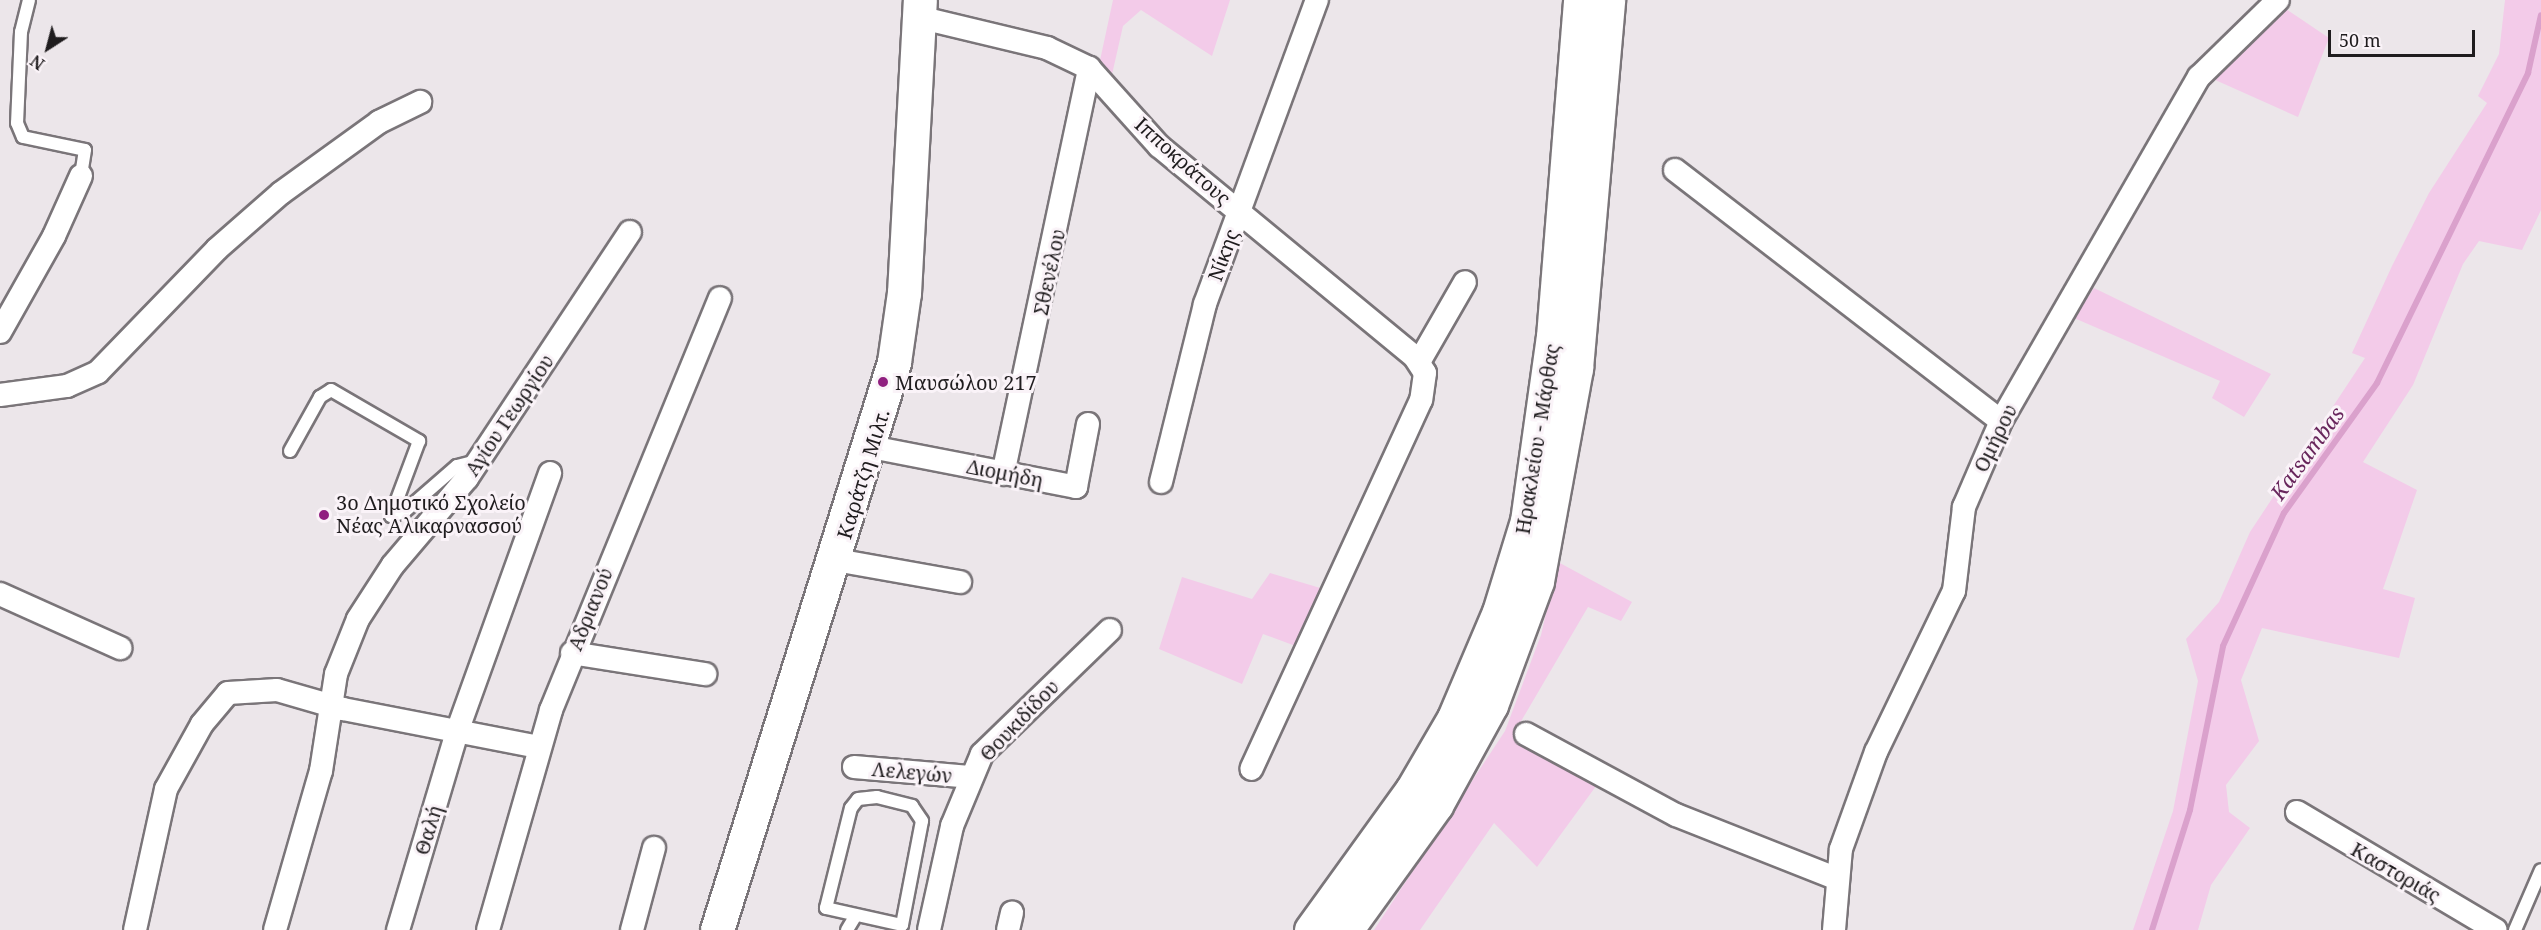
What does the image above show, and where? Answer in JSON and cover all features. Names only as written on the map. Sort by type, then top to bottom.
[{"type":"main road","name":"Ηρακλείου - Μάρθας","points":[[1311,930],[1412,790],[1454,718],[1499,612],[1527,521],[1553,337],[1580,0]]},
{"type":"main road","name":"Ηρακλείου - Μάρθας","points":[[1346,930],[1436,805],[1491,705],[1538,581],[1576,368],[1608,0]]},
{"type":"main road","name":"Καράτζη Μιλτ.","points":[[717,930],[871,447],[902,318],[919,9]]},
{"type":"street","name":"Νίκης","points":[[1161,482],[1184,374],[1239,211],[1317,0]]},
{"type":"street","name":"Ομήρου","points":[[1834,930],[1841,849],[1876,752],[1954,591],[1964,507],[2001,420],[2199,78],[2278,0]]},
{"type":"street","name":"Ιπποκράτους","points":[[919,9],[1047,48],[1089,68],[1160,146],[1419,362]]},
{"type":"street","name":"Σθενέλου","points":[[1003,474],[1089,68]]},
{"type":"street","points":[[0,395],[67,386],[98,372],[217,249],[281,193],[379,122],[420,102]]},
{"type":"street","points":[[1675,170],[2001,420]]},
{"type":"street","points":[[0,332],[54,236],[81,176]]},
{"type":"street","name":"Αγίου Γεωργίου","points":[[275,930],[293,853],[320,778],[329,705],[340,662],[370,595],[479,461],[630,232]]},
{"type":"street","points":[[1251,769],[1421,400],[1426,379],[1419,362],[1465,282]]},
{"type":"street","name":"Αδριανού","points":[[488,930],[539,747],[572,653],[720,298]]},
{"type":"street","name":"Διομήδη","points":[[871,447],[1076,487],[1088,424]]},
{"type":"street","name":"Θαλή","points":[[398,930],[458,729],[550,473]]},
{"type":"street","points":[[836,560],[960,582]]},
{"type":"street","points":[[0,594],[120,648]]},
{"type":"street","name":"Θουκιδίδου","points":[[928,930],[946,849],[970,777],[1000,733],[1110,630]]},
{"type":"street","points":[[572,653],[705,674]]},
{"type":"street","points":[[135,930],[162,800],[219,701],[234,691],[259,688],[329,705],[539,747]]},
{"type":"street","points":[[1526,734],[1676,815],[1838,879]]},
{"type":"street","name":"Λελεγών","points":[[854,767],[970,777]]},
{"type":"street","name":"Καστοριάς","points":[[2297,812],[2496,930]]},
{"type":"street","points":[[632,930],[654,848]]},
{"type":"lane","points":[[30,0],[21,32],[17,123],[23,137],[85,150],[81,176]]},
{"type":"lane","points":[[290,451],[320,397],[331,390],[419,441],[390,516],[404,512],[457,466],[479,461]]},
{"type":"lane","points":[[863,798],[905,803],[917,811],[923,827],[902,925],[856,915],[826,908],[848,816],[863,798]]},
{"type":"lane","points":[[2515,930],[2541,870]]},
{"type":"lane","points":[[847,930],[856,915]]},
{"type":"shaded area","points":[[1113,0],[1230,0],[1212,56],[1141,10],[1123,26],[1111,79],[1099,65]]},
{"type":"shaded area","points":[[2505,0],[2541,0],[2541,210],[2522,250],[2479,241],[2463,264],[2413,385],[2363,462],[2417,490],[2383,589],[2415,598],[2399,658],[2262,628],[2241,680],[2259,741],[2226,785],[2229,812],[2250,828],[2211,885],[2198,930],[2133,930],[2173,811],[2198,681],[2186,639],[2219,602],[2250,532],[2365,358],[2352,353],[2392,266],[2429,193],[2487,103],[2478,96],[2499,54]]},
{"type":"shaded area","points":[[2286,9],[2329,38],[2298,117],[2213,79]]},
{"type":"shaded area","points":[[2094,288],[2271,374],[2244,417],[2212,398],[2220,381],[2074,318]]},
{"type":"shaded area","points":[[1558,562],[1632,602],[1621,621],[1588,607],[1513,735],[1599,782],[1537,867],[1494,823],[1420,930],[1374,930],[1505,731],[1541,635]]},
{"type":"shaded area","points":[[1270,573],[1327,590],[1301,648],[1263,634],[1242,684],[1159,649],[1182,577],[1252,599]]},
{"type":"waterway","name":"Katsambas","points":[[2152,930],[2190,810],[2223,646],[2284,513],[2377,383],[2528,73],[2541,15]]},
{"type":"place","name":"Μαυσώλου 217","points":[[883,382]]},
{"type":"place","name":"3ο Δημοτικό Σχολείο Νέας Αλικαρνασσού","points":[[324,515]]}]
